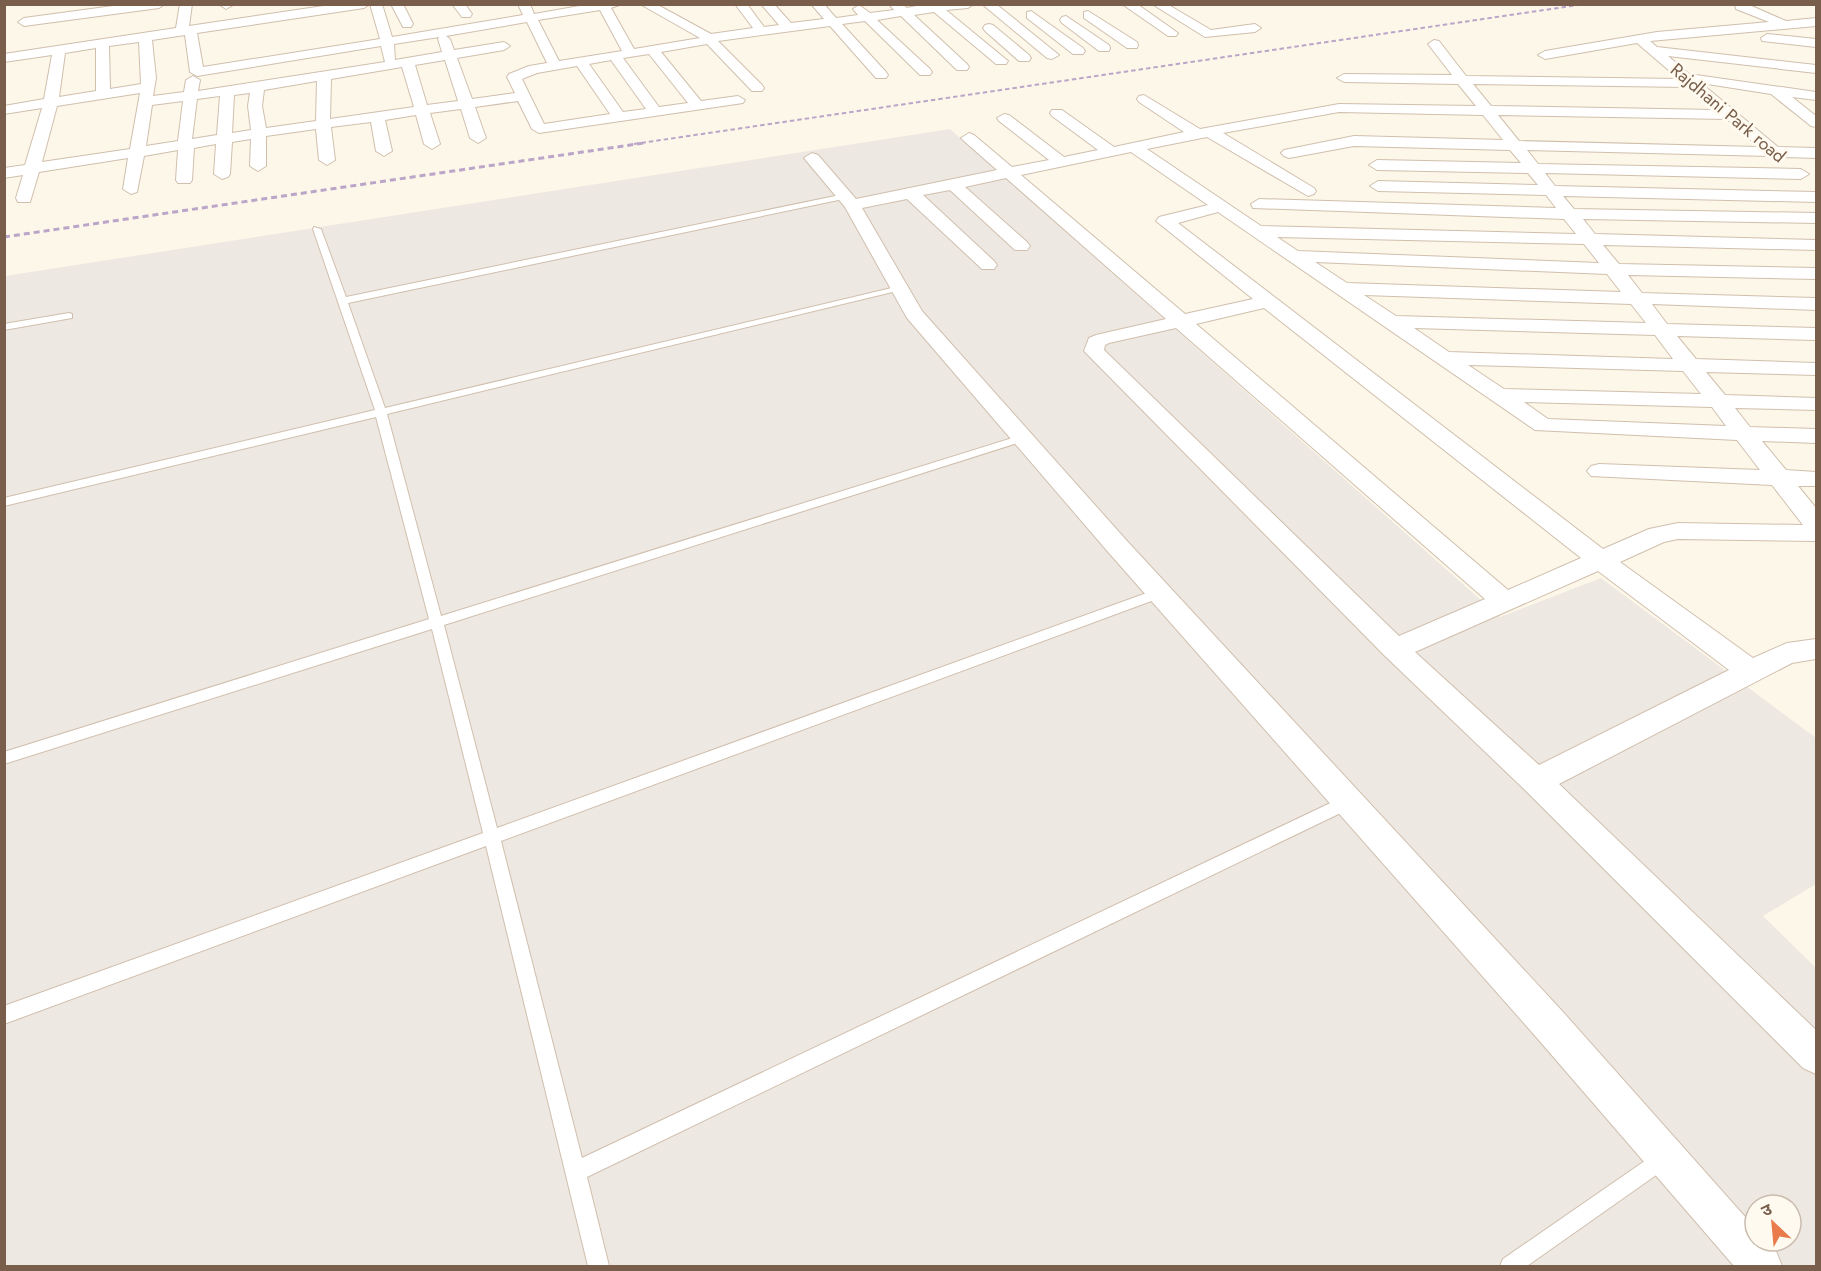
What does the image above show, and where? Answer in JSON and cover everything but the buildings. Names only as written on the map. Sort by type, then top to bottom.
[{"type":"street","points":[[9,73],[29,10],[72,4]]},
{"type":"street","points":[[21,31],[159,4]]},
{"type":"street","points":[[186,4],[186,31],[198,72]]},
{"type":"street","points":[[256,4],[263,25]]},
{"type":"street","points":[[14,56],[186,31],[235,29],[263,25],[315,13],[347,12],[364,4]]},
{"type":"street","points":[[376,4],[387,41],[389,64]]},
{"type":"street","points":[[382,27],[412,23],[397,4]]},
{"type":"street","points":[[646,4],[709,39],[757,88]]},
{"type":"street","points":[[741,4],[761,31]]},
{"type":"street","points":[[767,4],[788,27]]},
{"type":"street","points":[[817,4],[881,75]]},
{"type":"street","points":[[854,4],[925,72]]},
{"type":"street","points":[[988,4],[1052,55]]},
{"type":"street","points":[[1017,4],[1078,51]]},
{"type":"street","points":[[1128,4],[1183,39]]},
{"type":"street","points":[[1158,4],[1209,34],[1255,27]]},
{"type":"street","points":[[184,180],[186,145],[184,136],[194,76],[198,72],[240,60],[353,41],[387,41],[496,24],[521,8],[607,5],[630,53]]},
{"type":"street","points":[[1740,6],[1779,25],[1816,31]]},
{"type":"street","points":[[933,7],[1001,61]]},
{"type":"street","points":[[4,100],[103,94],[191,95],[227,92],[478,50],[510,60],[555,66],[709,39],[867,17],[899,9],[933,7],[969,10],[1024,58]]},
{"type":"street","points":[[521,8],[555,66]]},
{"type":"street","points":[[899,9],[962,67]]},
{"type":"street","points":[[1080,10],[1132,45]]},
{"type":"street","points":[[447,17],[467,11]]},
{"type":"street","points":[[1054,11],[1104,48]]},
{"type":"street","points":[[1215,20],[1233,31]]},
{"type":"street","points":[[1545,55],[1712,31],[1816,22]]},
{"type":"street","points":[[496,24],[514,77],[539,129],[738,99]]},
{"type":"street","points":[[43,52],[79,28]]},
{"type":"street","points":[[468,28],[478,50]]},
{"type":"street","points":[[1712,31],[1816,44]]},
{"type":"street","points":[[441,33],[478,138]]},
{"type":"street","points":[[131,189],[147,94],[145,37]]},
{"type":"street","points":[[353,41],[359,70]]},
{"type":"street","points":[[1648,42],[1816,56]]},
{"type":"street","points":[[1648,42],[1816,69]]},
{"type":"street","name":"Rajdhani Park road","points":[[1648,42],[1687,79],[1816,187]]},
{"type":"street","points":[[102,43],[103,94]]},
{"type":"street","points":[[1434,44],[1816,524]]},
{"type":"street","points":[[24,198],[52,98],[59,50]]},
{"type":"street","points":[[653,50],[698,106]]},
{"type":"street","points":[[258,166],[260,133],[255,106],[263,86],[269,56]]},
{"type":"street","points":[[615,56],[656,113]]},
{"type":"street","points":[[407,61],[432,144]]},
{"type":"street","points":[[580,61],[620,118]]},
{"type":"street","points":[[1451,65],[1474,65]]},
{"type":"street","points":[[1532,65],[1568,66]]},
{"type":"street","points":[[1671,65],[1816,83]]},
{"type":"street","points":[[1617,68],[1816,96]]},
{"type":"street","points":[[324,76],[322,124],[327,160]]},
{"type":"street","points":[[1344,78],[1687,79]]},
{"type":"street","points":[[1774,90],[1816,123]]},
{"type":"street","points":[[222,174],[227,92]]},
{"type":"street","points":[[1333,94],[1730,115]]},
{"type":"street","points":[[4,174],[260,133],[524,96]]},
{"type":"street","points":[[4,110],[52,98]]},
{"type":"street","points":[[1144,99],[1308,191]]},
{"type":"street","points":[[849,201],[911,193],[1133,147],[1339,108],[1481,103],[1713,100]]},
{"type":"street","points":[[1057,113],[1111,152]]},
{"type":"street","points":[[377,117],[384,151]]},
{"type":"street","points":[[1004,118],[1061,162]]},
{"type":"street","points":[[1312,125],[1361,121],[1747,129]]},
{"type":"street","points":[[969,138],[1505,602]]},
{"type":"street","points":[[1289,153],[1354,141],[1816,153]]},
{"type":"street","points":[[1133,147],[1254,231],[1546,426],[1816,436]]},
{"type":"street","points":[[812,158],[849,201],[914,314],[1160,593],[1550,1025],[1761,1266]]},
{"type":"street","points":[[1377,165],[1801,174]]},
{"type":"street","points":[[953,184],[1021,246]]},
{"type":"street","points":[[1378,186],[1816,197]]},
{"type":"street","points":[[911,193],[988,265]]},
{"type":"street","points":[[1259,204],[1570,214],[1816,218]]},
{"type":"street","points":[[1220,207],[1165,221],[1600,560],[1752,672]]},
{"type":"street","points":[[1254,231],[1816,245]]},
{"type":"street","points":[[1292,256],[1613,269],[1816,273]]},
{"type":"street","points":[[1342,289],[1816,304]]},
{"type":"street","points":[[1269,301],[1103,339],[1096,342],[1094,351],[1395,649],[1536,781],[1816,1054]]},
{"type":"street","points":[[1393,322],[1816,334]]},
{"type":"street","points":[[1444,358],[1816,369]]},
{"type":"street","points":[[1501,396],[1816,404]]},
{"type":"street","points":[[1599,471],[1816,479]]},
{"type":"street","points":[[1395,649],[1658,535],[1678,531],[1816,533]]},
{"type":"street","points":[[1536,781],[1787,653],[1816,649]]},
{"type":"lane","points":[[343,301],[849,201]]},
{"type":"lane","points":[[317,229],[381,413],[492,838],[599,1266]]},
{"type":"lane","points":[[4,501],[900,289]]},
{"type":"lane","points":[[4,327],[69,316]]},
{"type":"lane","points":[[4,758],[1023,438]]},
{"type":"lane","points":[[4,1015],[1160,593]]},
{"type":"lane","points":[[575,1172],[1348,802]]},
{"type":"lane","points":[[1510,1266],[1665,1157]]},
{"type":"shaded area","points":[[950,129],[1500,617],[1601,578],[1816,738],[1816,884],[1763,916],[1816,968],[1816,1266],[5,1266],[5,276]]},
{"type":"railway","points":[[634,144],[1585,4]]},
{"type":"railway","points":[[4,237],[644,143]]}]
